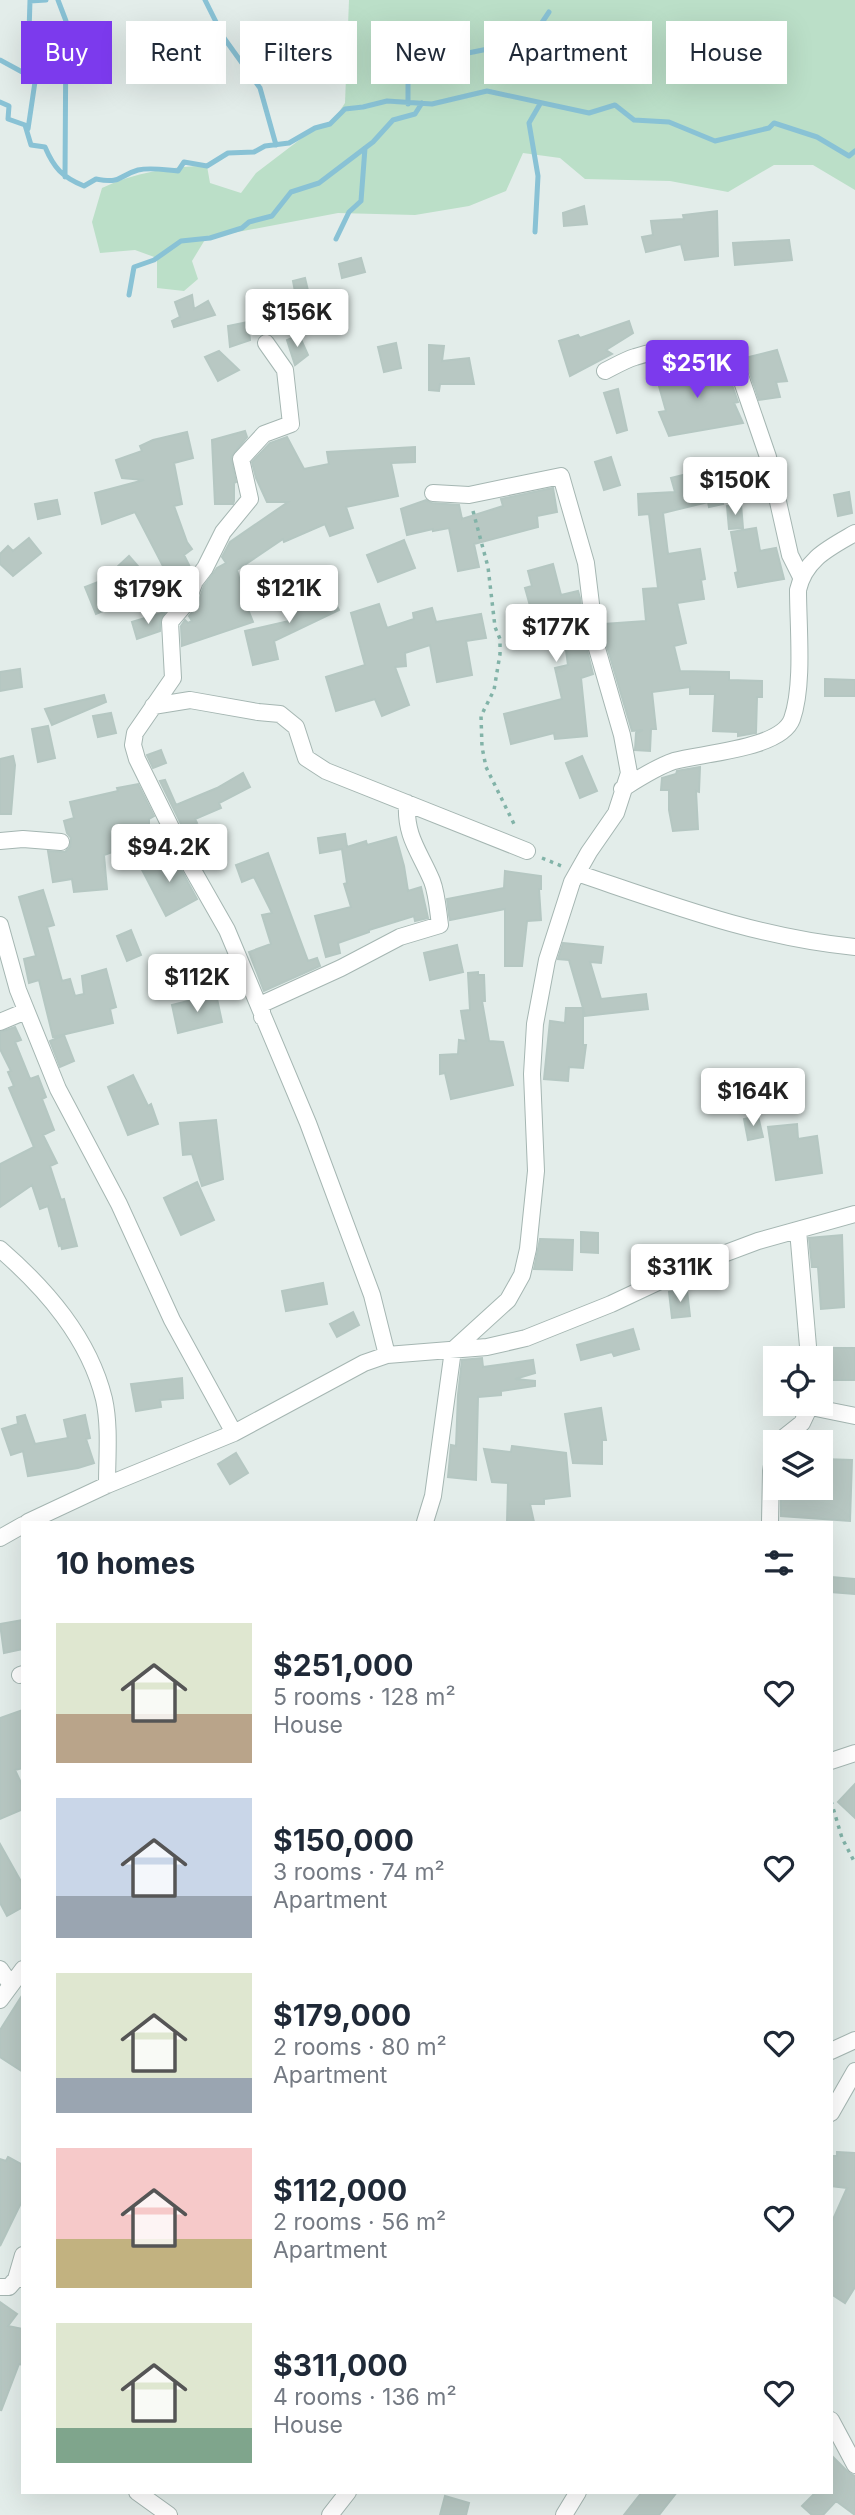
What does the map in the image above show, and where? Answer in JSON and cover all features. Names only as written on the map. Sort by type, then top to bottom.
[{"type":"street","points":[[267,343],[285,370],[290,424],[264,434],[241,459],[250,499],[223,532],[205,568],[195,581],[187,601],[170,622],[173,678],[135,733],[133,745],[137,759],[186,858],[227,930],[308,1123],[372,1295],[387,1355]]},
{"type":"street","points":[[605,371],[635,356],[715,349],[729,354],[735,361],[768,457],[790,555],[801,577]]},
{"type":"street","points":[[425,1521],[432,1496],[453,1350],[508,1300],[522,1275],[530,1237],[536,1171],[532,1074],[535,1024],[547,960],[572,883],[616,813],[628,773],[622,735],[596,645],[586,563],[561,476],[469,495],[433,493]]},
{"type":"street","points":[[622,789],[671,762],[754,745],[777,736],[787,727],[798,693],[798,590],[801,577],[819,555],[855,533]]},
{"type":"street","points":[[153,706],[190,700],[280,714],[296,727],[306,758],[326,771],[527,851]]},
{"type":"street","points":[[262,1017],[262,1004],[341,968],[400,937],[440,925],[433,883],[414,846],[406,822],[407,803]]},
{"type":"street","points":[[0,841],[23,839],[61,842]]},
{"type":"street","points":[[577,873],[741,928],[812,943],[855,947]]},
{"type":"street","points":[[0,925],[5,949],[26,1011],[58,1088],[118,1204],[172,1320],[234,1433]]},
{"type":"street","points":[[0,1022],[26,1011]]},
{"type":"street","points":[[30,1521],[107,1485],[234,1433],[364,1363],[387,1355],[486,1347],[527,1338],[611,1304],[694,1265],[758,1241],[855,1214]]},
{"type":"street","points":[[798,1230],[808,1346]]},
{"type":"street","points":[[0,1250],[55,1305],[78,1334],[104,1400],[107,1485]]},
{"type":"street","points":[[833,1410],[855,1416]]},
{"type":"street","points":[[793,1430],[806,1416]]},
{"type":"street","points":[[770,1500],[770,1521]]},
{"type":"street","points":[[0,1538],[21,1526]]},
{"type":"street","points":[[833,1760],[855,1754]]},
{"type":"street","points":[[0,1969],[11,1985]]},
{"type":"street","points":[[0,2000],[21,1972]]},
{"type":"street","points":[[833,2050],[855,2040]]},
{"type":"street","points":[[833,2110],[855,2071]]},
{"type":"street","points":[[0,2287],[9,2287],[19,2279]]},
{"type":"street","points":[[833,2424],[855,2465]]},
{"type":"street","points":[[140,2494],[169,2515]]},
{"type":"street","points":[[330,2515],[346,2494]]},
{"type":"street","points":[[564,2515],[577,2494]]},
{"type":"path","points":[[469,495],[488,568],[495,627],[500,639],[494,691],[481,716],[486,767],[527,851],[577,873]]},
{"type":"path","points":[[833,1808],[842,1838],[855,1863]]},
{"type":"green space","points":[[349,0],[855,0],[855,190],[813,165],[774,165],[728,192],[670,181],[585,179],[560,158],[523,153],[506,191],[469,206],[415,215],[338,213],[206,238],[192,261],[198,279],[184,291],[157,288],[157,258],[135,250],[100,253],[92,222],[102,188],[153,171],[207,166],[210,183],[241,193],[256,173],[315,128],[331,124],[345,103],[346,84],[357,84],[357,21],[348,21]]},
{"type":"building","points":[[584,206],[587,224],[564,226],[563,213]]},
{"type":"building","points":[[717,211],[718,256],[685,260],[681,244],[646,252],[642,237],[653,235],[651,221],[684,219],[683,215]]},
{"type":"building","points":[[789,240],[792,260],[735,265],[733,243]]},
{"type":"building","points":[[361,258],[365,272],[342,278],[339,264]]},
{"type":"building","points":[[305,278],[315,320],[301,324],[293,281]]},
{"type":"building","points":[[192,295],[194,309],[208,301],[215,315],[174,327],[172,321],[180,317],[175,302]]},
{"type":"building","points":[[629,321],[633,333],[606,350],[612,354],[570,376],[559,341],[578,335],[580,338]]},
{"type":"building","points":[[248,322],[250,340],[230,347],[228,326]]},
{"type":"building","points":[[299,335],[308,355],[295,365],[287,340]]},
{"type":"building","points":[[396,343],[401,368],[384,372],[378,347]]},
{"type":"building","points":[[429,345],[444,346],[442,361],[469,358],[474,384],[440,384],[439,391],[429,390]]},
{"type":"building","points":[[777,350],[787,381],[776,382],[780,397],[759,400],[745,358]]},
{"type":"building","points":[[219,351],[239,370],[218,381],[205,357]]},
{"type":"building","points":[[726,368],[738,402],[734,403],[743,423],[669,436],[659,412],[666,411],[655,372]]},
{"type":"building","points":[[618,389],[627,430],[617,433],[604,393]]},
{"type":"building","points":[[245,431],[247,437],[231,457],[236,482],[233,504],[215,504],[212,440]]},
{"type":"building","points":[[187,432],[193,458],[174,463],[182,504],[174,506],[192,549],[184,555],[191,569],[178,595],[135,512],[102,524],[95,493],[144,480],[122,478],[116,460],[142,451],[140,446],[153,440]]},
{"type":"building","points":[[287,437],[304,469],[329,464],[327,452],[415,447],[415,462],[391,463],[398,496],[346,507],[353,528],[330,536],[325,524],[284,542],[283,539],[237,570],[241,592],[253,622],[182,646],[181,626],[185,620],[188,623],[192,621],[189,616],[197,606],[204,586],[217,568],[226,563],[222,557],[230,542],[288,502],[267,502],[252,462],[270,443]]},
{"type":"building","points":[[611,457],[620,485],[604,490],[595,462]]},
{"type":"building","points":[[699,471],[702,481],[716,477],[723,504],[709,507],[708,502],[663,513],[668,554],[700,549],[705,579],[701,580],[704,599],[677,603],[686,643],[674,646],[680,671],[729,672],[729,680],[762,681],[762,697],[757,697],[756,733],[738,736],[738,732],[713,731],[715,694],[690,694],[690,687],[652,692],[656,729],[651,729],[650,751],[635,750],[636,733],[643,730],[632,731],[606,643],[604,624],[646,621],[643,589],[658,588],[649,514],[639,515],[638,494],[675,492],[671,478]]},
{"type":"building","points":[[553,488],[557,512],[537,516],[538,527],[474,544],[479,567],[458,571],[449,528],[407,535],[401,509],[426,500],[459,505],[462,519],[503,506],[501,499]]},
{"type":"building","points":[[849,492],[852,513],[838,516],[834,495]]},
{"type":"building","points":[[57,500],[60,514],[38,519],[35,504]]},
{"type":"building","points":[[741,504],[743,528],[729,529],[727,506]]},
{"type":"building","points":[[756,528],[760,551],[776,548],[784,579],[738,587],[731,532]]},
{"type":"building","points":[[29,538],[41,553],[13,576],[0,564],[0,554],[8,546],[13,551]]},
{"type":"building","points":[[404,540],[415,568],[378,582],[367,555]]},
{"type":"building","points":[[129,556],[143,572],[129,584],[116,568]]},
{"type":"building","points":[[553,564],[561,595],[578,591],[580,598],[586,646],[593,674],[581,678],[587,736],[555,739],[554,733],[511,744],[504,714],[562,699],[555,668],[568,665],[562,621],[536,633],[528,615],[532,613],[525,588],[532,586],[528,571]]},
{"type":"building","points":[[103,580],[113,607],[96,614],[85,587]]},
{"type":"building","points":[[328,587],[339,610],[274,641],[278,659],[253,665],[245,631],[289,621],[283,608]]},
{"type":"building","points":[[379,604],[387,628],[414,619],[413,613],[432,608],[436,622],[481,614],[486,638],[466,641],[472,675],[437,682],[430,645],[405,653],[406,666],[395,667],[409,705],[382,716],[375,699],[336,711],[326,677],[365,665],[351,613]]},
{"type":"building","points":[[165,612],[160,622],[160,631],[137,639],[132,622]]},
{"type":"building","points":[[20,669],[22,687],[0,691],[0,672]]},
{"type":"building","points":[[825,679],[855,680],[855,696],[825,696]]},
{"type":"building","points":[[104,695],[106,702],[52,725],[45,709]]},
{"type":"building","points":[[111,713],[116,733],[98,737],[93,716]]},
{"type":"building","points":[[48,726],[55,758],[38,762],[32,729]]},
{"type":"building","points":[[161,750],[166,763],[153,768],[147,755]]},
{"type":"building","points":[[13,756],[15,765],[11,814],[0,814],[0,759]]},
{"type":"building","points":[[582,756],[597,791],[580,798],[566,763]]},
{"type":"building","points":[[700,767],[699,792],[696,791],[698,829],[673,831],[669,790],[661,790],[662,778],[676,774],[677,771]]},
{"type":"building","points":[[243,773],[250,787],[219,803],[221,808],[195,819],[197,823],[183,828],[160,781],[165,780],[176,805],[217,788]]},
{"type":"building","points":[[138,784],[154,816],[149,819],[149,826],[123,827],[129,846],[104,855],[107,889],[74,892],[72,879],[53,882],[48,851],[65,852],[70,847],[71,838],[64,821],[74,818],[70,802]]},
{"type":"building","points":[[201,834],[207,850],[196,854],[189,841]]},
{"type":"building","points":[[345,834],[347,847],[396,837],[408,891],[421,887],[428,918],[415,921],[414,916],[369,930],[338,943],[340,953],[326,957],[315,916],[351,907],[344,884],[347,883],[342,849],[320,853],[318,838]]},
{"type":"building","points":[[171,851],[197,899],[166,916],[141,868]]},
{"type":"building","points":[[268,853],[308,961],[317,958],[320,966],[264,991],[249,952],[271,944],[262,915],[272,913],[254,877],[242,882],[236,865]]},
{"type":"building","points":[[505,871],[541,876],[541,920],[527,921],[522,966],[505,966],[505,909],[450,920],[449,915],[447,899],[504,888]]},
{"type":"building","points":[[43,890],[54,925],[47,927],[62,981],[70,979],[75,996],[84,994],[82,976],[106,969],[116,1007],[110,1009],[113,1023],[53,1037],[39,980],[29,983],[24,959],[36,956],[19,897]]},
{"type":"building","points":[[131,930],[141,955],[127,961],[117,936]]},
{"type":"building","points":[[563,943],[603,947],[601,963],[590,962],[601,999],[646,994],[648,1009],[585,1016],[569,960],[558,959]]},
{"type":"building","points":[[457,945],[463,972],[430,980],[424,953]]},
{"type":"building","points":[[478,972],[478,975],[484,975],[485,1001],[482,1001],[489,1041],[503,1042],[513,1085],[451,1099],[445,1073],[440,1074],[440,1055],[458,1054],[459,1040],[466,1041],[461,1011],[470,1010],[468,973]]},
{"type":"building","points":[[216,994],[222,1022],[178,1033],[172,1005]]},
{"type":"building","points":[[566,1008],[583,1008],[583,1045],[586,1045],[583,1068],[569,1067],[568,1081],[544,1079],[550,1021],[565,1023]]},
{"type":"building","points":[[15,1027],[21,1040],[15,1042],[30,1079],[38,1076],[46,1097],[42,1099],[54,1130],[43,1135],[57,1163],[50,1166],[61,1200],[64,1199],[77,1246],[62,1249],[61,1245],[59,1246],[48,1206],[40,1209],[32,1185],[0,1207],[0,1164],[34,1147],[9,1088],[14,1086],[8,1072],[11,1071],[0,1049],[0,1032]]},
{"type":"building","points":[[64,1035],[74,1061],[60,1067],[50,1041]]},
{"type":"building","points":[[133,1075],[148,1106],[151,1104],[158,1124],[128,1135],[108,1087]]},
{"type":"building","points":[[758,1116],[763,1137],[748,1140],[744,1119]]},
{"type":"building","points":[[216,1120],[223,1179],[202,1186],[192,1154],[183,1155],[180,1123]]},
{"type":"building","points":[[797,1124],[798,1139],[817,1136],[822,1173],[776,1180],[768,1127]]},
{"type":"building","points":[[197,1182],[214,1220],[181,1235],[164,1198]]},
{"type":"building","points":[[581,1232],[598,1233],[598,1253],[581,1252]]},
{"type":"building","points":[[842,1235],[844,1307],[821,1309],[818,1267],[812,1267],[809,1238]]},
{"type":"building","points":[[540,1239],[573,1240],[572,1270],[534,1269]]},
{"type":"building","points":[[323,1283],[327,1304],[286,1311],[282,1291]]},
{"type":"building","points":[[687,1290],[690,1316],[672,1318],[669,1292]]},
{"type":"building","points":[[353,1312],[359,1325],[337,1337],[330,1324]]},
{"type":"building","points":[[633,1329],[639,1349],[614,1356],[612,1352],[581,1360],[577,1345]]},
{"type":"building","points":[[833,1348],[855,1348],[855,1380],[833,1380]]},
{"type":"building","points":[[482,1358],[483,1367],[533,1360],[535,1373],[515,1379],[535,1381],[535,1386],[501,1391],[501,1395],[478,1397],[476,1480],[448,1477],[451,1445],[456,1446],[462,1360]]},
{"type":"building","points":[[182,1378],[183,1398],[160,1400],[161,1407],[136,1411],[131,1384]]},
{"type":"building","points":[[601,1408],[606,1440],[602,1440],[602,1464],[573,1463],[565,1414]]},
{"type":"building","points":[[25,1415],[35,1444],[68,1438],[64,1420],[85,1415],[90,1438],[86,1439],[94,1463],[28,1476],[23,1451],[11,1455],[2,1429],[18,1424],[17,1417]]},
{"type":"building","points":[[512,1446],[566,1453],[570,1496],[544,1499],[544,1504],[530,1504],[534,1521],[507,1521],[508,1483],[492,1482],[484,1449],[511,1452]]},
{"type":"building","points":[[236,1453],[248,1473],[230,1484],[218,1464]]},
{"type":"building","points":[[833,1459],[852,1460],[850,1521],[781,1516],[781,1500],[833,1500]]},
{"type":"building","points":[[833,1577],[855,1579],[855,1594],[833,1592]]},
{"type":"building","points":[[21,1620],[21,1649],[4,1653],[0,1624]]},
{"type":"building","points":[[21,1711],[21,1768],[15,1770],[21,1783],[21,1810],[0,1819],[0,1718]]},
{"type":"building","points":[[855,1784],[855,1818],[838,1802]]},
{"type":"building","points":[[0,1844],[21,1881],[21,1908],[7,1916],[0,1903]]},
{"type":"building","points":[[21,1997],[21,2071],[0,2057],[0,2030]]},
{"type":"building","points":[[837,2152],[855,2153],[855,2287],[845,2303],[833,2295],[833,2220],[847,2188],[833,2186],[833,2156],[837,2156]]},
{"type":"building","points":[[8,2157],[21,2164],[21,2203],[0,2246],[0,2159],[6,2161]]},
{"type":"building","points":[[0,2302],[17,2314],[8,2326],[21,2329],[21,2364],[1,2411]]},
{"type":"building","points":[[833,2457],[855,2476],[855,2515],[836,2501],[823,2515],[812,2515],[802,2506],[814,2494],[833,2494]]},
{"type":"building","points":[[640,2494],[675,2494],[659,2515],[624,2515]]},
{"type":"building","points":[[445,2496],[469,2503],[466,2515],[440,2515]]},
{"type":"waterway","points":[[28,129],[36,75],[29,33],[30,0]]},
{"type":"waterway","points":[[30,1],[46,0]]},
{"type":"waterway","points":[[58,0],[66,21],[65,177]]},
{"type":"waterway","points":[[205,0],[224,38],[260,88],[276,145]]},
{"type":"waterway","points":[[408,104],[408,70],[424,55],[426,65],[453,56],[498,47],[512,38],[519,27],[541,24],[549,12]]},
{"type":"waterway","points":[[0,60],[21,71]]},
{"type":"waterway","points":[[0,102],[9,106],[8,119],[25,125],[31,145],[45,147],[60,171],[84,186],[96,179],[116,180],[143,169],[178,171],[184,162],[207,166],[228,153],[254,152],[265,146],[289,143],[315,128],[330,124],[345,109],[387,101],[432,104],[487,91],[589,113],[615,105],[634,120],[669,122],[715,141],[769,128],[774,123],[817,137],[849,156],[855,151]]},
{"type":"waterway","points":[[129,295],[134,267],[154,260],[181,241],[210,238],[272,216],[291,192],[319,183],[373,142],[393,120],[415,114],[422,103]]},
{"type":"waterway","points":[[535,232],[538,176],[529,123],[540,104]]},
{"type":"waterway","points":[[336,239],[349,212],[361,201],[365,148]]}]
